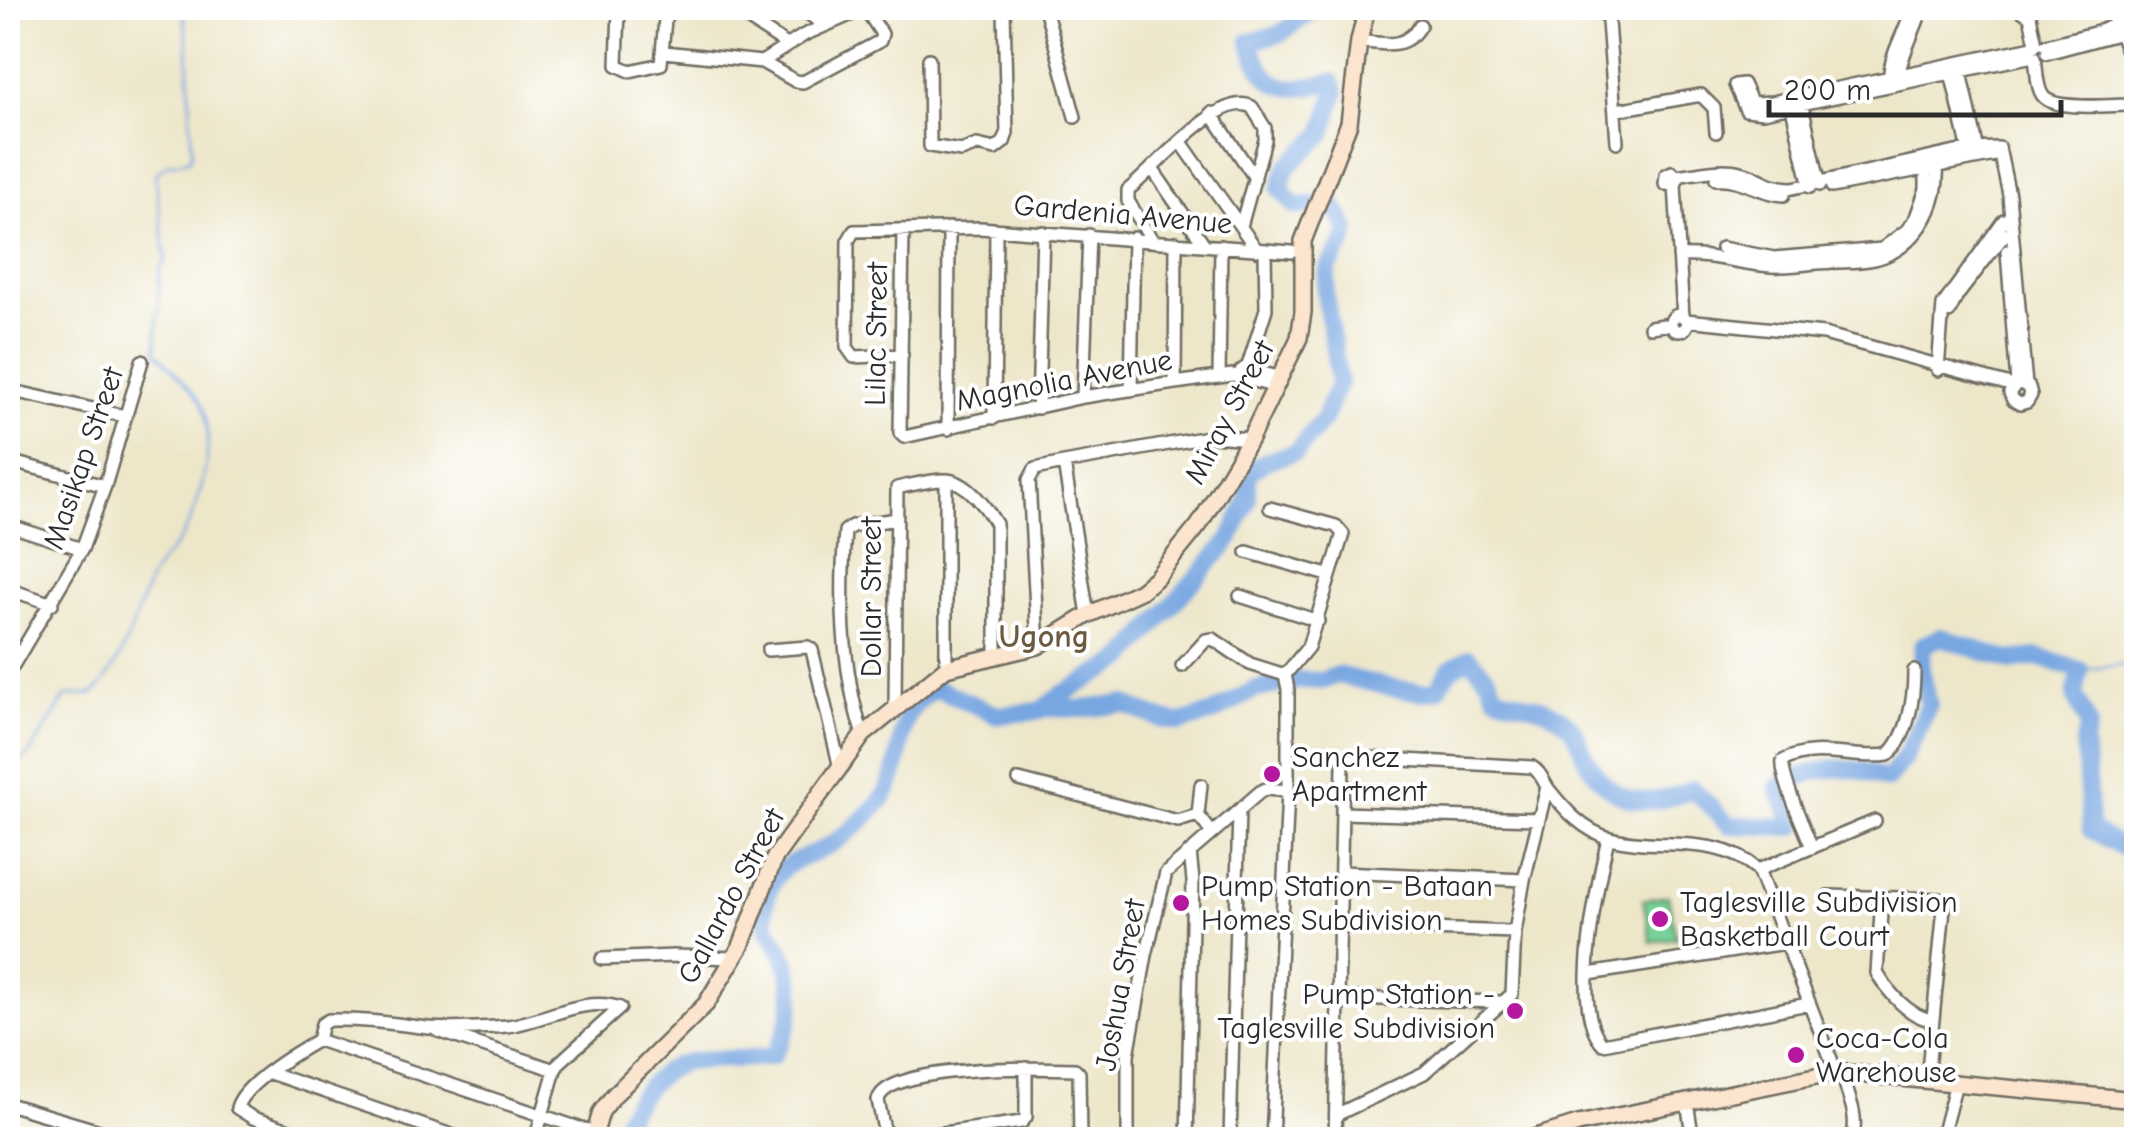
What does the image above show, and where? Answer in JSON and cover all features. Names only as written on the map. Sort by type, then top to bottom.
[{"type":"street","points":[[619,8],[618,65],[630,71],[661,64],[666,8]]},
{"type":"street","points":[[731,8],[787,45]]},
{"type":"street","points":[[800,8],[826,25]]},
{"type":"street","points":[[664,52],[762,62],[796,82],[803,82],[858,55],[880,41],[882,34],[865,8],[787,45],[762,62]]},
{"type":"street","points":[[930,59],[930,146],[961,151],[977,145],[995,149],[1000,146],[1007,134],[1004,8]]},
{"type":"street","points":[[1045,8],[1075,117]]},
{"type":"street","name":"Miray Street","points":[[1088,615],[1140,591],[1156,578],[1199,525],[1250,439],[1299,338],[1302,251],[1348,123],[1359,41],[1368,8]]},
{"type":"street","points":[[1607,8],[1618,142]]},
{"type":"street","points":[[1894,80],[1912,8]]},
{"type":"street","points":[[1904,47],[1922,8]]},
{"type":"street","points":[[2017,8],[2033,13],[2040,92],[2050,98],[2101,101],[2136,97]]},
{"type":"street","points":[[2112,8],[2124,28],[2136,64]]},
{"type":"street","points":[[1796,102],[1752,103],[1743,84],[1736,84],[1744,106],[1752,112],[2039,51],[2124,28],[2136,15]]},
{"type":"street","points":[[1359,41],[1402,43],[1415,35],[1420,26]]},
{"type":"street","points":[[1955,68],[1974,152]]},
{"type":"street","points":[[1617,110],[1701,95],[1714,108],[1716,132]]},
{"type":"street","points":[[1796,102],[1815,187]]},
{"type":"street","points":[[1152,240],[1127,195],[1128,190],[1211,113],[1240,103],[1252,108],[1265,128],[1242,226]]},
{"type":"street","points":[[1211,113],[1255,178]]},
{"type":"street","points":[[1181,142],[1261,250],[1266,309],[1241,374]]},
{"type":"street","points":[[1650,327],[1680,321],[1823,337],[2017,387],[2016,319],[2000,156],[1974,152],[1815,187],[1765,189],[1730,174],[1674,182],[1680,321]]},
{"type":"street","points":[[1679,253],[1707,251],[1774,262],[1860,258],[1894,248],[1910,233],[1924,200],[1932,161]]},
{"type":"street","points":[[1153,170],[1204,244]]},
{"type":"street","points":[[1675,224],[1680,321]]},
{"type":"street","points":[[948,429],[949,228]]},
{"type":"street","points":[[1943,371],[1945,313],[1965,279],[2006,228]]},
{"type":"street","points":[[994,418],[996,229]]},
{"type":"street","name":"Gardenia Avenue","points":[[902,356],[854,357],[847,348],[850,235],[854,232],[996,229],[1292,252]]},
{"type":"street","name":"Lilac Street","points":[[903,230],[900,433],[904,437]]},
{"type":"street","points":[[1038,408],[1042,232]]},
{"type":"street","points":[[1083,397],[1088,235]]},
{"type":"street","points":[[1131,390],[1134,238]]},
{"type":"street","points":[[1175,383],[1176,242]]},
{"type":"street","points":[[1219,377],[1221,246]]},
{"type":"street","name":"Masikap Street","points":[[8,674],[82,549],[106,486],[142,361]]},
{"type":"street","name":"Magnolia Avenue","points":[[904,437],[1083,397],[1175,383],[1241,374],[1278,383]]},
{"type":"street","points":[[22,394],[124,416]]},
{"type":"street","points":[[1038,646],[1029,480],[1035,469],[1213,436],[1250,439]]},
{"type":"street","points":[[12,462],[106,486]]},
{"type":"street","points":[[1064,463],[1088,615]]},
{"type":"street","points":[[946,668],[946,480],[988,509],[996,524],[996,657]]},
{"type":"street","name":"Dollar Street","points":[[895,706],[897,488],[946,480]]},
{"type":"street","points":[[1270,508],[1341,529],[1343,534],[1328,575],[1318,621],[1287,682],[1288,791],[1272,1140]]},
{"type":"street","points":[[863,735],[854,703],[844,622],[845,531],[852,526],[896,519]]},
{"type":"street","points":[[8,525],[82,549]]},
{"type":"street","points":[[1247,552],[1328,575]]},
{"type":"street","points":[[8,589],[52,604]]},
{"type":"street","points":[[1240,596],[1318,621]]},
{"type":"street","name":"Gallardo Street","points":[[594,1136],[601,1112],[614,1095],[706,1004],[749,930],[776,857],[863,735],[946,668],[1038,646],[1088,615]]},
{"type":"street","points":[[1182,666],[1210,638],[1287,682]]},
{"type":"street","points":[[768,650],[812,650],[840,768]]},
{"type":"street","points":[[1812,848],[1785,781],[1783,761],[1791,756],[1822,753],[1892,753],[1904,730],[1914,671]]},
{"type":"street","points":[[1336,1140],[1346,758],[1532,767],[1575,819],[1608,838],[1691,844],[1720,849],[1750,862],[1758,870],[1808,1004],[1856,1115],[1853,1140]]},
{"type":"street","points":[[1019,780],[1178,821],[1198,814]]},
{"type":"street","points":[[1201,785],[1198,814],[1212,834]]},
{"type":"street","points":[[1336,1115],[1424,1074],[1512,994],[1515,932],[1524,880],[1548,787]]},
{"type":"street","name":"Joshua Street","points":[[1128,1140],[1128,1055],[1166,873],[1266,789],[1288,791]]},
{"type":"street","points":[[1230,1140],[1238,810]]},
{"type":"street","points":[[1342,813],[1539,819]]},
{"type":"street","points":[[1758,870],[1875,821]]},
{"type":"street","points":[[1608,838],[1595,892],[1586,1004],[1597,1038],[1603,1044],[1808,1004]]},
{"type":"street","points":[[1187,1140],[1193,882],[1190,852]]},
{"type":"street","points":[[1341,872],[1524,880]]},
{"type":"street","points":[[1828,896],[1939,900],[1944,908],[1927,1080]]},
{"type":"street","points":[[1882,897],[1877,973],[1906,1008],[1933,1020]]},
{"type":"street","points":[[1340,926],[1515,932]]},
{"type":"street","points":[[1589,974],[1785,943]]},
{"type":"street","points":[[602,959],[735,958]]},
{"type":"street","points":[[1339,998],[1501,1002]]},
{"type":"street","points":[[431,1028],[505,1026],[585,1006],[620,1008],[559,1063],[536,1140]]},
{"type":"street","points":[[320,1140],[253,1118],[238,1108],[239,1098],[291,1055],[318,1040],[322,1024],[329,1020],[387,1021],[431,1028],[555,1070]]},
{"type":"street","points":[[318,1040],[594,1136]]},
{"type":"street","points":[[1026,1068],[1026,1118],[1022,1122],[889,1140],[878,1100],[884,1090],[912,1076],[1026,1068],[1074,1069],[1079,1073],[1080,1140]]},
{"type":"street","points":[[1532,1139],[1578,1124],[1839,1072],[2136,1100]]},
{"type":"street","points":[[270,1073],[466,1140]]},
{"type":"street","points":[[1942,1140],[1956,1083]]},
{"type":"street","points":[[1686,1102],[1692,1140]]},
{"type":"street","points":[[8,1104],[130,1140]]},
{"type":"street","points":[[60,1140],[64,1121]]},
{"type":"green space","name":"Taglesville Subdivision Basketball Court","points":[[1668,896],[1676,938],[1651,942],[1643,900]]},
{"type":"waterway","points":[[8,772],[30,753],[66,696],[93,694],[113,669],[150,579],[182,536],[202,486],[208,447],[204,411],[197,397],[156,351],[160,268],[166,261],[155,174],[168,164],[189,160],[192,155],[183,8]]},
{"type":"waterway","points":[[620,1140],[634,1105],[663,1073],[695,1061],[772,1056],[788,1022],[792,986],[786,961],[765,918],[771,885],[783,869],[836,841],[878,804],[895,772],[906,721],[921,699],[936,688],[997,715],[1040,711],[1123,660],[1230,540],[1248,499],[1248,473],[1266,461],[1296,452],[1323,420],[1339,383],[1325,292],[1328,268],[1348,230],[1333,204],[1295,206],[1280,189],[1287,167],[1323,134],[1336,92],[1332,82],[1302,87],[1279,85],[1262,70],[1250,41],[1280,34],[1316,8]]},
{"type":"waterway","points":[[1044,708],[1124,704],[1180,723],[1213,713],[1254,690],[1301,680],[1322,681],[1337,675],[1393,688],[1437,690],[1450,669],[1469,658],[1489,679],[1496,695],[1543,709],[1568,724],[1596,774],[1619,794],[1646,801],[1693,789],[1729,825],[1794,827],[1778,787],[1832,769],[1859,770],[1887,780],[1905,757],[1929,705],[1921,669],[1923,645],[1941,637],[2010,661],[2037,657],[2080,670],[2075,695],[2089,726],[2084,741],[2091,830],[2136,855]]},
{"type":"waterway","points":[[2080,670],[2120,665],[2136,670]]},
{"type":"place","name":"Sanchez Apartment","points":[[1272,774]]},
{"type":"place","name":"Pump Station - Bataan Homes Subdivision","points":[[1181,903]]},
{"type":"place","name":"Taglesville Subdivision Basketball Court","points":[[1660,919]]},
{"type":"place","name":"Pump Station - Taglesville Subdivision","points":[[1515,1011]]},
{"type":"place","name":"Coca-Cola Warehouse","points":[[1796,1055]]},
{"type":"district","name":"Ugong","points":[[1044,636]]}]
